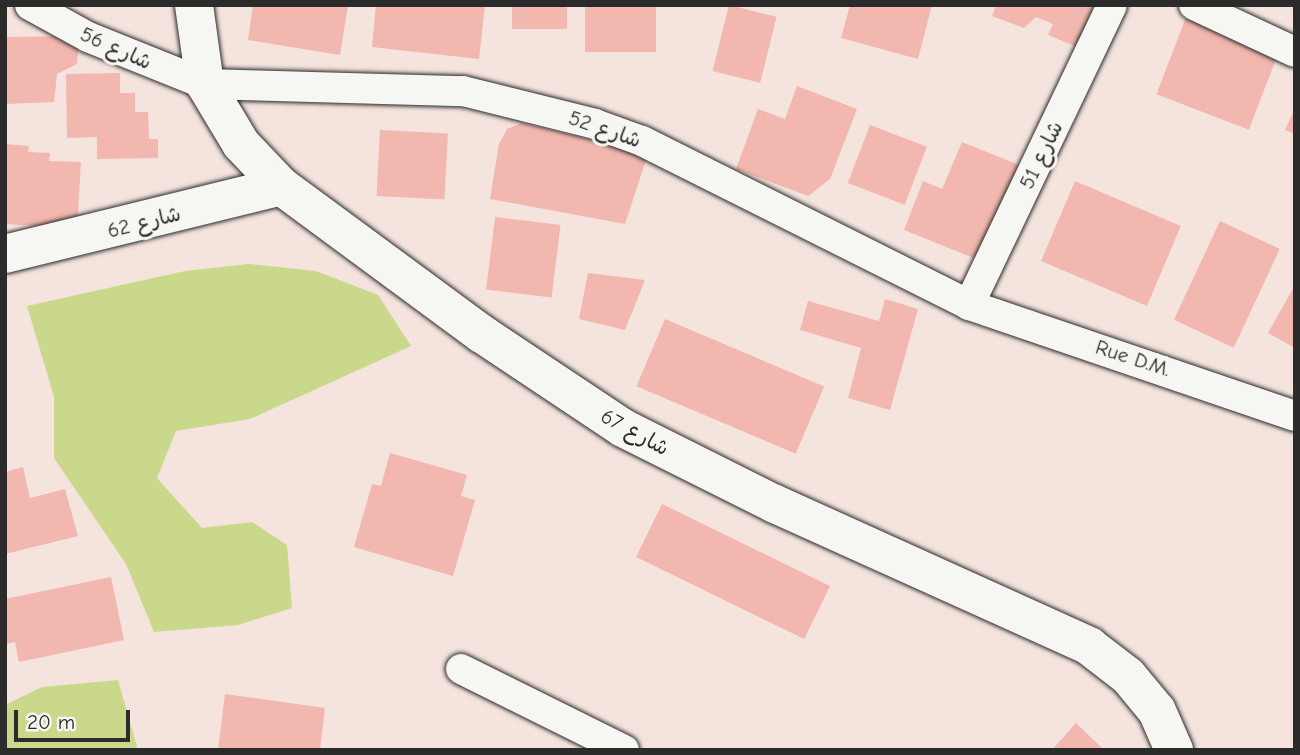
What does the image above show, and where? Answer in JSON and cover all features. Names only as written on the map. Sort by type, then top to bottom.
[{"type":"main road","name":"شارع 67","points":[[194,5],[205,84],[241,144],[281,186],[482,334],[622,428],[775,504],[1089,646],[1128,676],[1157,711],[1174,750]]},
{"type":"main road","name":"شارع 62","points":[[5,254],[281,186]]},
{"type":"street","name":"شارع 56","points":[[30,5],[100,42],[205,84]]},
{"type":"street","name":"شارع 51","points":[[969,305],[1112,5]]},
{"type":"street","points":[[1194,5],[1295,52]]},
{"type":"street","name":"شارع 52","points":[[205,84],[463,90],[595,124],[642,141],[969,305]]},
{"type":"street","name":"Rue D.M.","points":[[969,305],[1295,416]]},
{"type":"street","points":[[461,669],[624,750]]},
{"type":"green space","points":[[249,264],[316,271],[378,295],[411,346],[250,419],[176,431],[157,478],[202,528],[252,522],[287,545],[292,608],[238,625],[154,632],[126,564],[54,458],[54,397],[27,306],[185,271]]},
{"type":"green space","points":[[118,680],[138,750],[5,750],[5,705],[42,687]]},
{"type":"building","points":[[253,5],[348,5],[340,55],[248,40]]},
{"type":"building","points":[[376,5],[485,5],[479,59],[372,47]]},
{"type":"building","points":[[512,5],[567,5],[567,29],[512,29]]},
{"type":"building","points":[[585,5],[656,5],[656,52],[585,52]]},
{"type":"building","points":[[729,5],[777,17],[760,83],[713,71]]},
{"type":"building","points":[[850,5],[932,5],[918,59],[841,38]]},
{"type":"building","points":[[996,5],[1094,5],[1077,47],[1048,35],[1053,24],[1036,17],[1024,28],[992,16]]},
{"type":"building","points":[[1188,12],[1280,47],[1249,130],[1156,94]]},
{"type":"building","points":[[79,36],[77,64],[57,74],[54,102],[5,104],[5,37]]},
{"type":"building","points":[[120,73],[120,93],[135,93],[135,112],[148,112],[149,139],[158,139],[158,158],[97,159],[97,137],[67,138],[66,74]]},
{"type":"building","points":[[797,86],[857,109],[830,179],[808,196],[736,169],[758,109],[785,119]]},
{"type":"building","points":[[1295,108],[1295,134],[1285,130]]},
{"type":"building","points":[[522,123],[648,154],[625,224],[490,199],[499,144],[507,129]]},
{"type":"building","points":[[870,125],[927,147],[905,205],[848,183]]},
{"type":"building","points":[[380,130],[448,134],[444,199],[377,196]]},
{"type":"building","points":[[962,142],[1024,167],[986,263],[904,230],[923,181],[942,189]]},
{"type":"building","points":[[5,144],[29,146],[28,152],[50,153],[49,161],[81,162],[77,228],[5,224]]},
{"type":"building","points":[[1075,181],[1181,226],[1147,306],[1041,261]]},
{"type":"building","points":[[495,217],[561,225],[552,297],[486,289]]},
{"type":"building","points":[[1220,221],[1280,249],[1234,348],[1174,320]]},
{"type":"building","points":[[588,273],[645,280],[625,330],[579,319]]},
{"type":"building","points":[[1295,285],[1295,348],[1268,333]]},
{"type":"building","points":[[885,299],[918,309],[890,410],[848,398],[861,348],[800,330],[808,301],[879,321]]},
{"type":"building","points":[[665,319],[824,387],[796,454],[636,386]]},
{"type":"building","points":[[390,453],[467,475],[461,496],[475,500],[453,576],[354,547],[372,484],[381,486]]},
{"type":"building","points":[[23,467],[30,498],[65,489],[78,536],[5,554],[5,472]]},
{"type":"building","points":[[662,504],[830,586],[804,639],[636,557]]},
{"type":"building","points":[[111,577],[124,640],[19,662],[15,642],[5,644],[5,599]]},
{"type":"building","points":[[225,694],[325,708],[320,750],[218,750]]},
{"type":"building","points":[[1076,723],[1104,750],[1052,750]]}]
